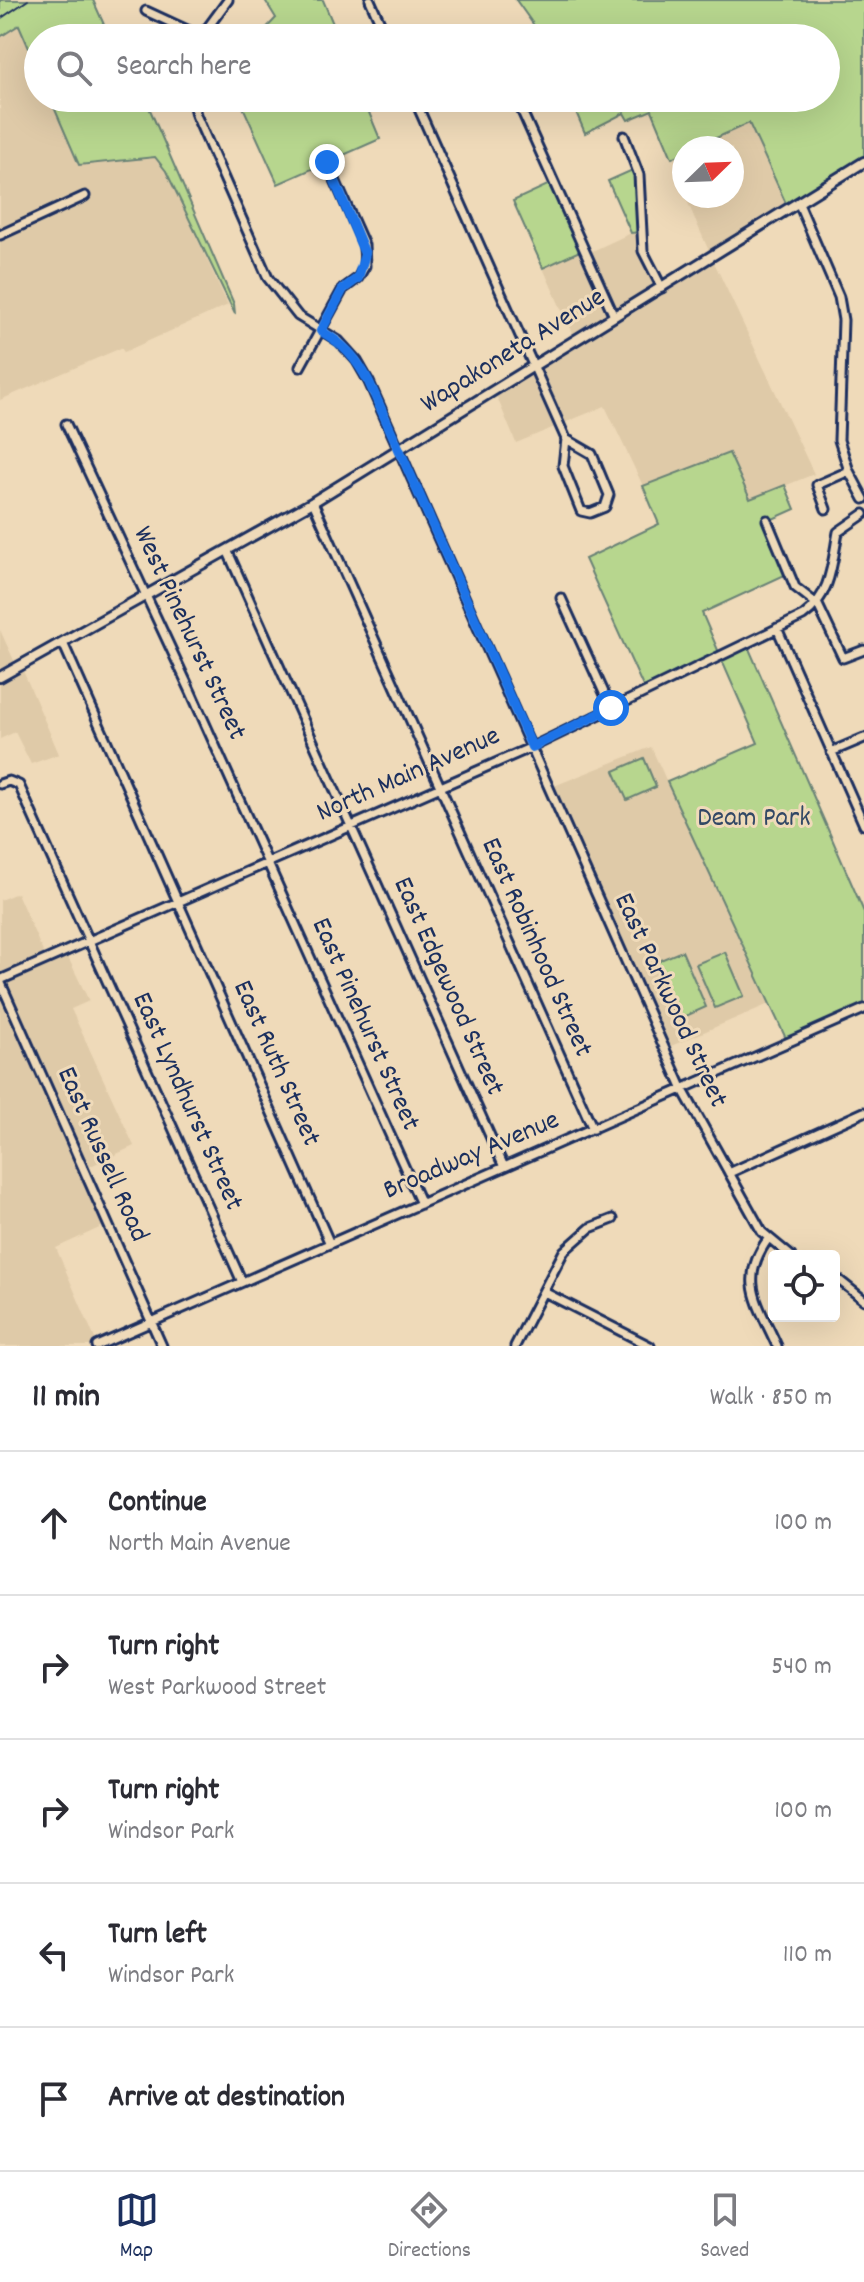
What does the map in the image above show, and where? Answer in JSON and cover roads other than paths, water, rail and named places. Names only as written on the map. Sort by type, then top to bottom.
[{"type":"main road","name":"Wapakoneta Avenue","points":[[0,677],[313,502],[864,162]]},
{"type":"street","points":[[210,24],[228,0]]},
{"type":"street","points":[[370,0],[381,24]]},
{"type":"street","points":[[146,11],[173,24]]},
{"type":"street","name":"East Parkwood Street","points":[[195,112],[268,278],[298,316],[339,341],[357,361],[400,449],[683,1090],[768,1239],[783,1250]]},
{"type":"street","points":[[420,112],[566,439],[563,466],[581,511],[590,513],[605,507],[609,495],[592,454],[566,439]]},
{"type":"street","points":[[522,112],[614,316]]},
{"type":"street","points":[[624,136],[639,175],[643,251],[662,288]]},
{"type":"street","points":[[300,367],[343,289],[358,278],[365,254],[327,162]]},
{"type":"street","points":[[0,235],[85,196]]},
{"type":"street","points":[[799,204],[839,297],[843,320],[839,440],[849,471],[864,499]]},
{"type":"street","name":"West Pinehurst Street","points":[[66,424],[267,863]]},
{"type":"street","points":[[826,509],[817,485],[849,471]]},
{"type":"street","name":"East Robinhood Street","points":[[313,502],[593,1129]]},
{"type":"street","points":[[818,605],[827,587],[838,532],[864,514]]},
{"type":"street","points":[[767,520],[795,587],[818,605],[843,658],[864,650]]},
{"type":"street","name":"East Edgewood Street","points":[[228,552],[504,1167]]},
{"type":"street","points":[[561,598],[611,708]]},
{"type":"street","name":"North Main Avenue","points":[[0,980],[532,747],[649,692],[818,605]]},
{"type":"street","points":[[777,628],[864,824]]},
{"type":"street","name":"East Ruth Street","points":[[63,643],[330,1244]]},
{"type":"street","points":[[831,752],[864,738]]},
{"type":"street","name":"East Lyndhurst Street","points":[[0,784],[19,785],[242,1282]]},
{"type":"street","name":"East Pinehurst Street","points":[[267,863],[421,1204]]},
{"type":"street","name":"East Russell Road","points":[[0,980],[162,1346]]},
{"type":"street","name":"Broadway Avenue","points":[[97,1346],[864,1009]]},
{"type":"street","points":[[729,1173],[864,1112]]},
{"type":"street","points":[[515,1346],[572,1241],[613,1219]]},
{"type":"street","points":[[768,1239],[756,1256],[751,1282],[777,1346]]},
{"type":"street","points":[[840,1281],[864,1300]]},
{"type":"street","points":[[544,1292],[650,1346]]},
{"type":"railway","points":[[0,19],[28,0]]},
{"type":"park label","name":"Deam Park","points":[[754,820]]}]
